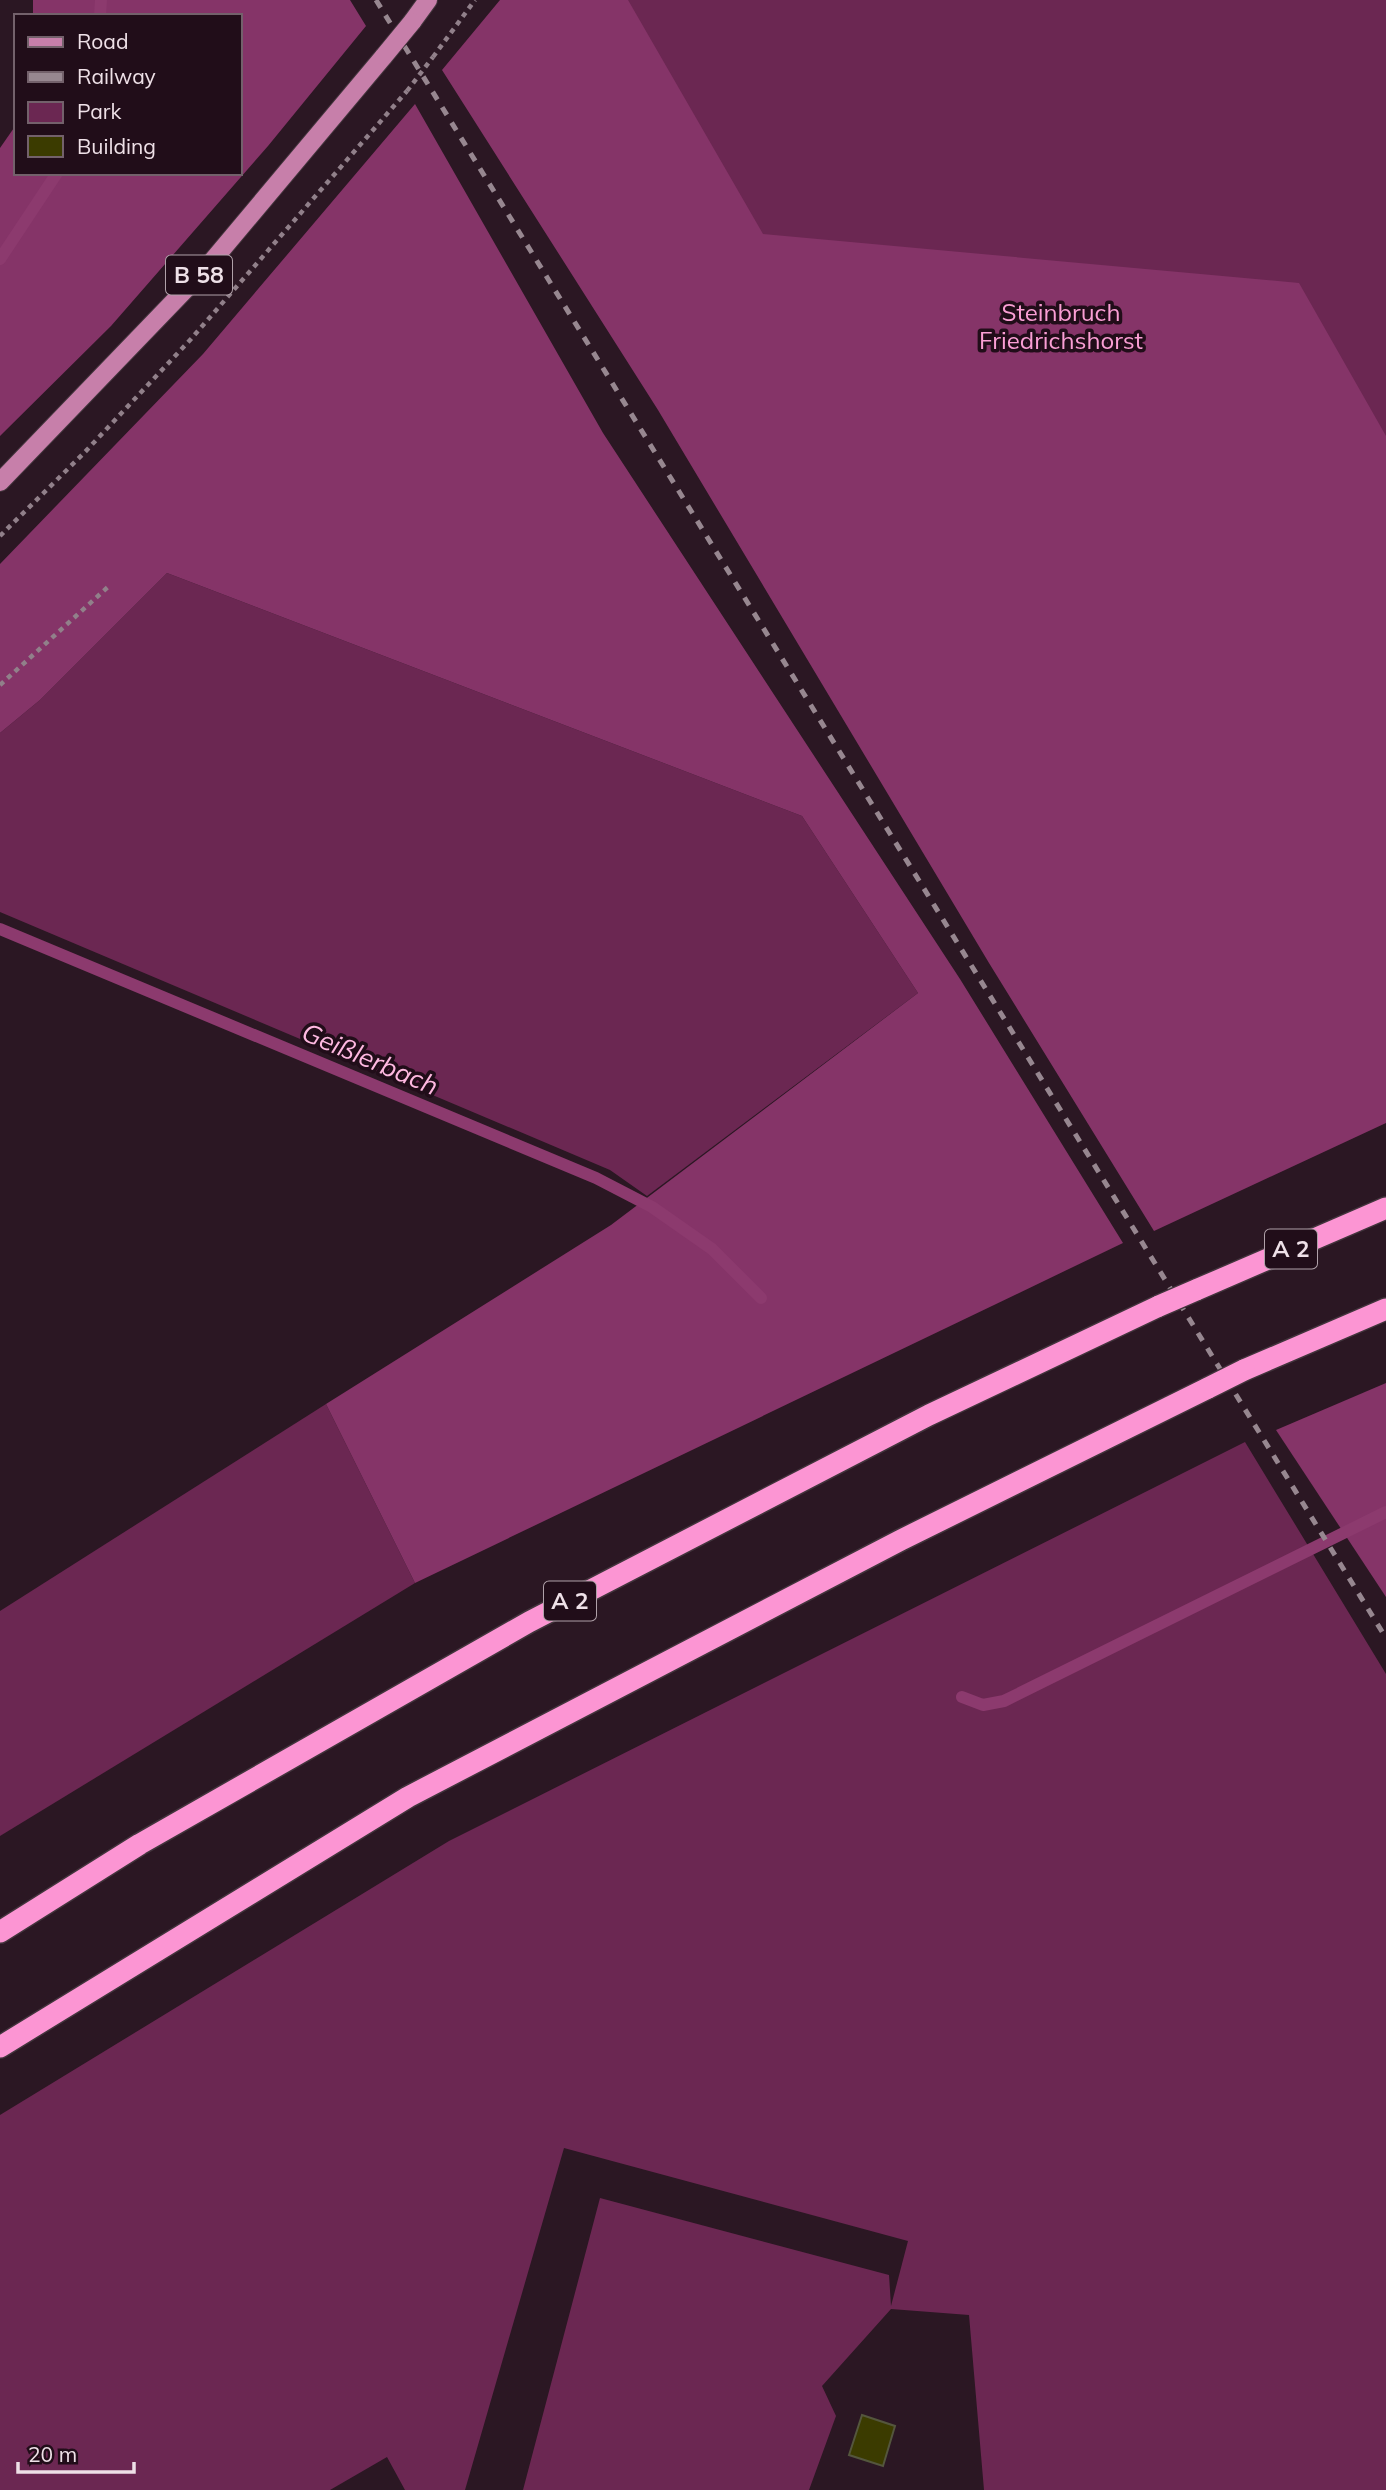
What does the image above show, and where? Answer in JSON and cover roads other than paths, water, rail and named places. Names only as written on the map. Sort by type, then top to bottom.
[{"type":"highway","name":"A 2","points":[[0,1931],[140,1844],[529,1622],[929,1415],[1159,1306],[1386,1208]]},
{"type":"highway","points":[[0,2047],[408,1797],[901,1540],[1244,1370],[1386,1309]]},
{"type":"main road","name":"B 58","points":[[0,482],[208,265],[428,0]]},
{"type":"waterway","points":[[100,14],[101,0]]},
{"type":"waterway","points":[[0,259],[56,175]]},
{"type":"waterway","name":"Geißlerbach","points":[[0,929],[596,1178],[652,1207],[712,1249],[761,1298]]},
{"type":"waterway","points":[[962,1697],[983,1705],[1004,1701],[1386,1512]]},
{"type":"railway","points":[[376,0],[1386,1638]]},
{"type":"park label","name":"Steinbruch Friedrichshorst","points":[[1061,327]]}]
